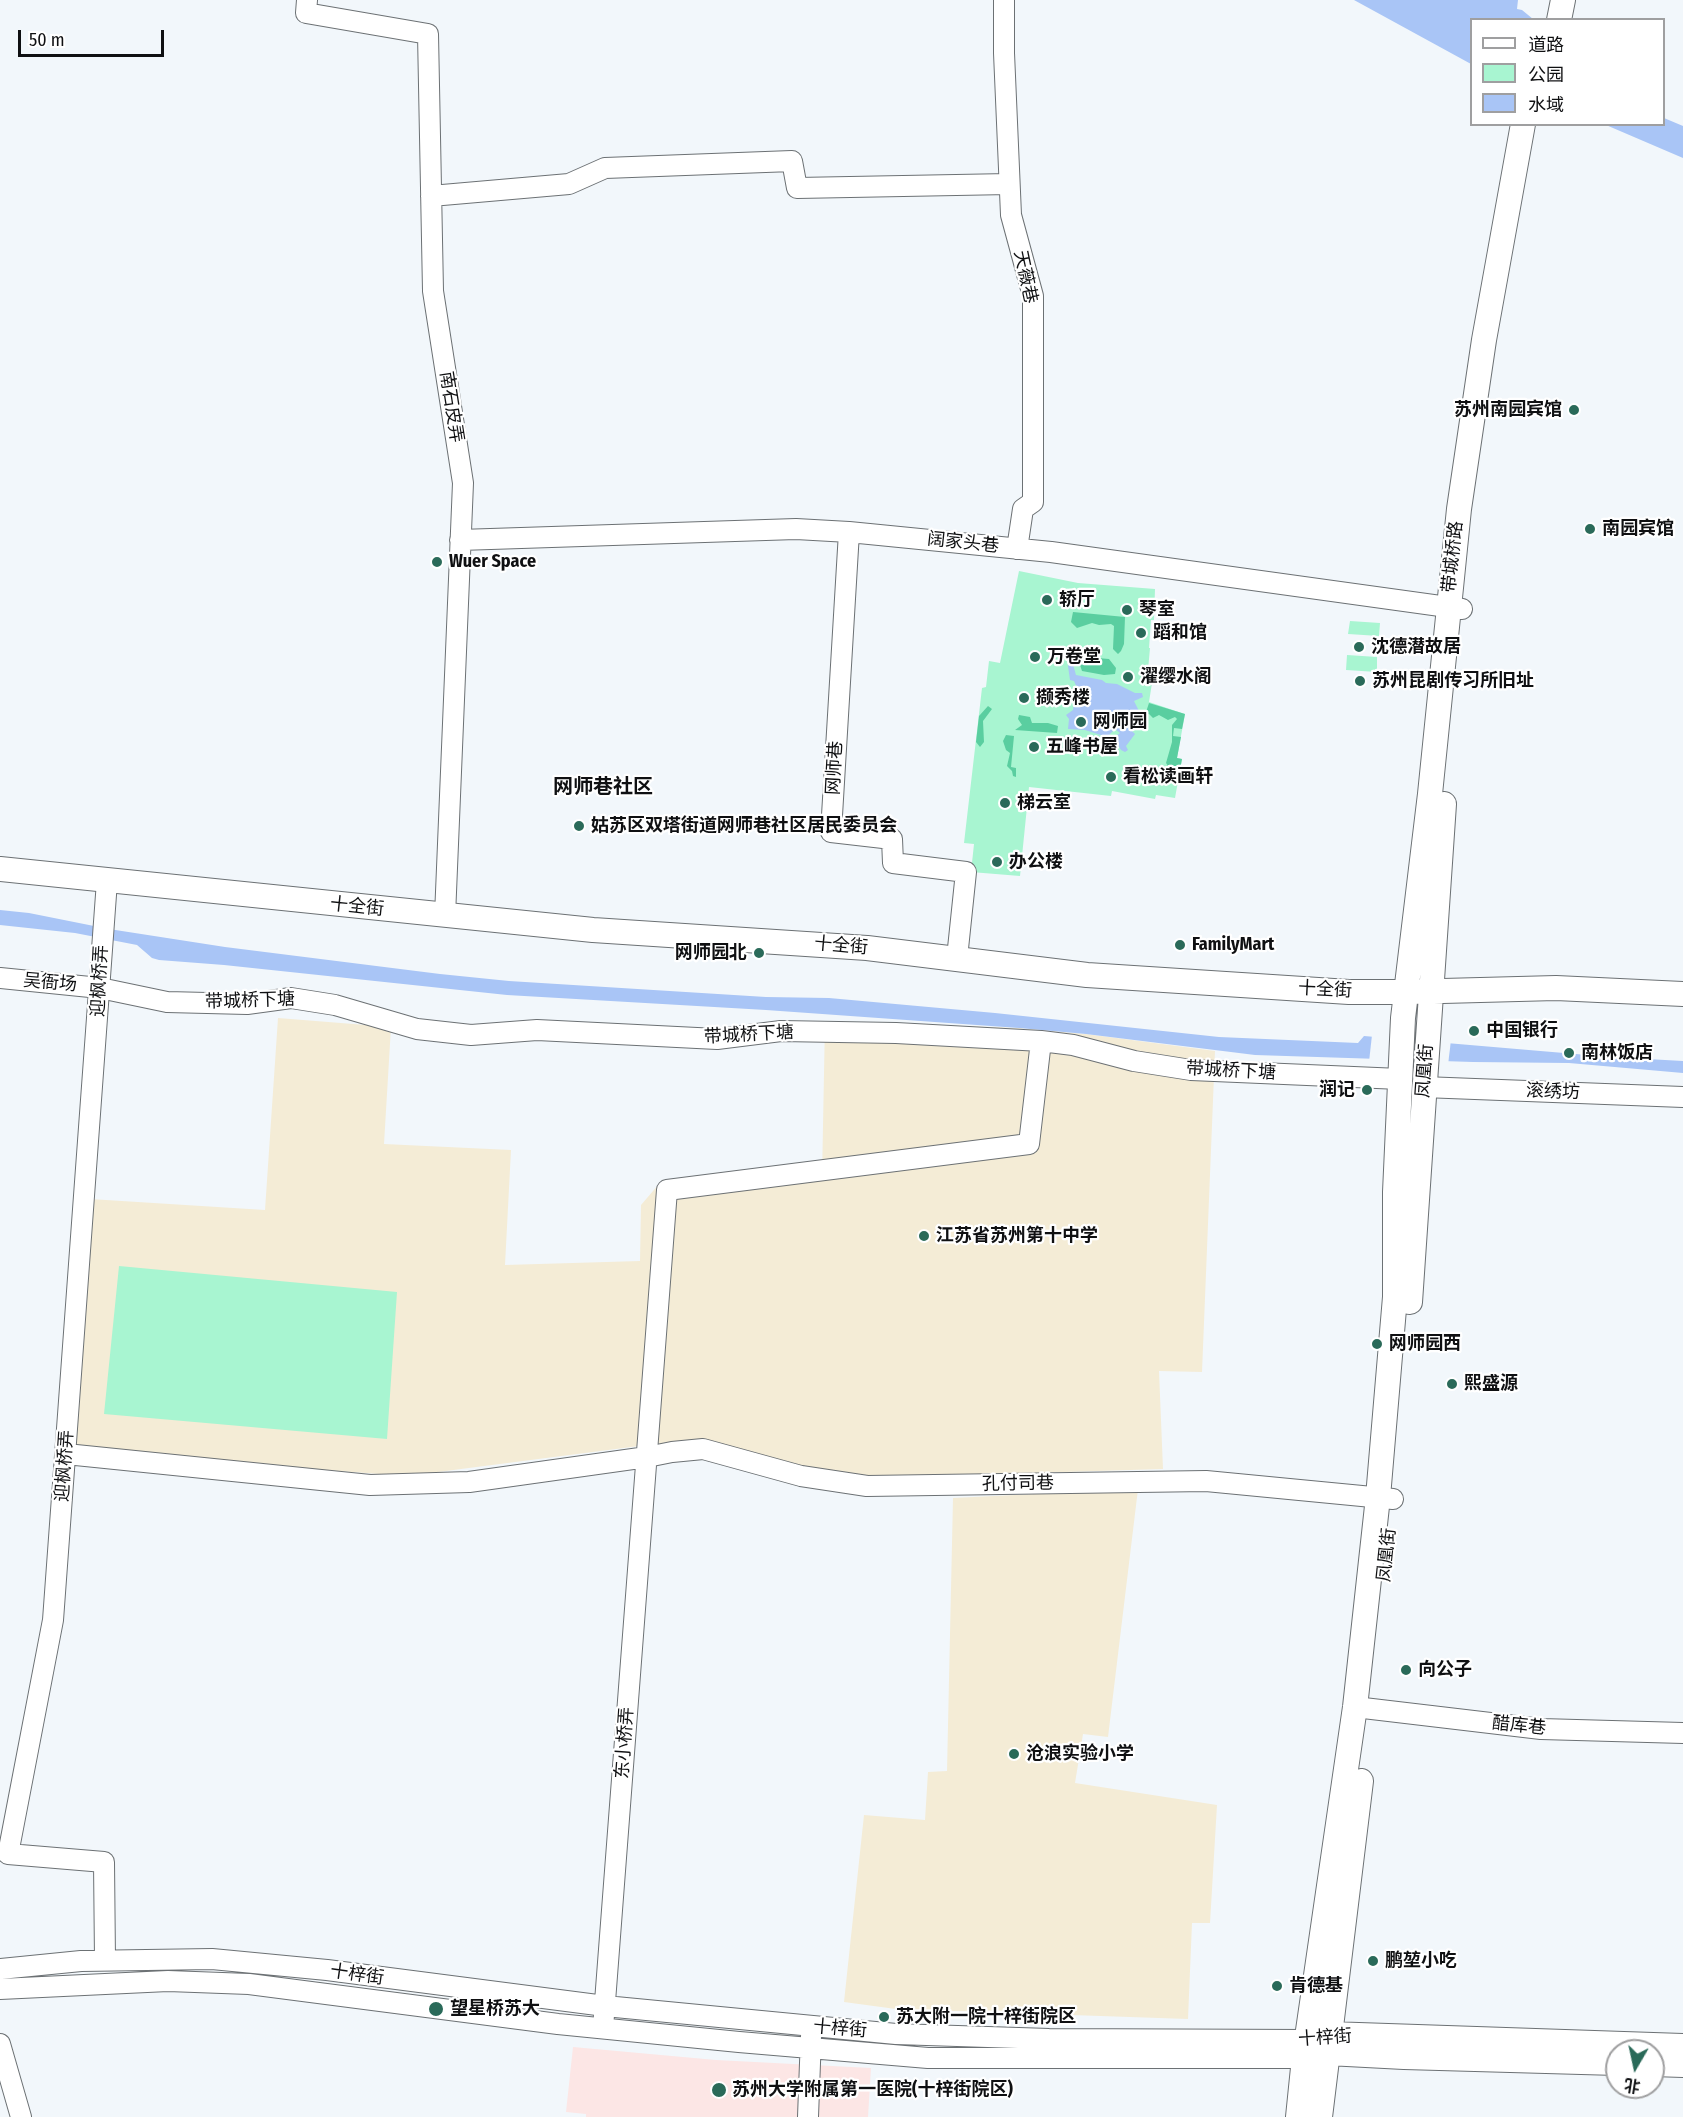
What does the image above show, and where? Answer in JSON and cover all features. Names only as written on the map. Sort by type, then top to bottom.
[{"type":"main road","points":[[1544,18],[1548,0]]},
{"type":"main road","points":[[1559,18],[1563,0]]},
{"type":"main road","name":"带城桥路","points":[[1405,992],[1455,608],[1522,171],[1523,126]]},
{"type":"main road","name":"带城桥路","points":[[1522,171],[1537,126]]},
{"type":"main road","name":"带城桥路","points":[[1431,992],[1455,608]]},
{"type":"main road","name":"十全街","points":[[0,869],[593,930],[822,944],[1087,975],[1349,992],[1556,988],[1683,994]]},
{"type":"main road","name":"凤凰街","points":[[1386,1498],[1395,1298],[1395,1192],[1405,992]]},
{"type":"main road","name":"凤凰街","points":[[1320,2117],[1362,1708],[1412,1275],[1431,992]]},
{"type":"main road","name":"凤凰街","points":[[1298,2117],[1305,2049],[1362,1708]]},
{"type":"main road","name":"十梓街","points":[[1305,2049],[1329,2043],[1683,2046]]},
{"type":"main road","name":"十梓街","points":[[1329,2043],[1404,2057],[1605,2063]]},
{"type":"main road","points":[[1665,2064],[1683,2065]]},
{"type":"street","name":"南石皮弄","points":[[307,0],[306,13],[428,34],[433,291],[463,483],[445,916]]},
{"type":"street","name":"天薇巷","points":[[1004,0],[1011,215],[1032,296],[1033,502],[1023,508],[1017,549]]},
{"type":"street","points":[[431,196],[569,184],[605,168],[792,161],[797,188],[1009,183]]},
{"type":"street","name":"阔家头巷","points":[[460,540],[796,529],[849,532],[1017,549],[1455,608]]},
{"type":"street","name":"网师巷","points":[[849,532],[831,832],[892,839],[893,863],[966,872],[957,958]]},
{"type":"street","name":"迎枫桥弄","points":[[105,1960],[104,1862],[8,1854],[53,1620],[107,881]]},
{"type":"street","name":"吴衙场","points":[[0,978],[100,988]]},
{"type":"street","name":"带城桥下塘","points":[[100,988],[167,1002],[247,1004],[291,998],[335,1005],[417,1029],[471,1035],[537,1030],[717,1039],[781,1031],[896,1034],[1041,1041],[1073,1045],[1134,1061],[1191,1070],[1400,1079]]},
{"type":"street","name":"东小桥弄","points":[[603,2028],[667,1190],[1029,1144],[1041,1041]]},
{"type":"street","name":"滚绣坊","points":[[1423,1087],[1683,1097]]},
{"type":"street","name":"孔付司巷","points":[[66,1454],[370,1485],[470,1482],[703,1449],[801,1476],[867,1486],[1206,1481],[1386,1498]]},
{"type":"street","name":"醋库巷","points":[[1362,1708],[1541,1729],[1683,1733]]},
{"type":"street","name":"十梓街","points":[[0,1970],[105,1960],[212,1959],[270,1964],[605,2007],[896,2034],[1305,2049]]},
{"type":"street","name":"十梓街","points":[[0,1989],[168,1981],[249,1984],[603,2028],[928,2058],[1305,2049]]},
{"type":"street","points":[[808,2117],[812,2027]]},
{"type":"street","points":[[0,2044],[21,2117]]},
{"type":"shaded area","name":"江苏省苏州第十中学","points":[[278,1018],[391,1027],[384,1144],[511,1150],[505,1265],[640,1261],[641,1205],[659,1184],[822,1178],[825,1021],[1019,1028],[1086,1034],[1215,1051],[1202,1372],[1159,1371],[1163,1469],[834,1479],[670,1442],[407,1476],[64,1451],[90,1199],[265,1210]]},
{"type":"shaded area","name":"沧浪实验小学","points":[[1138,1489],[1108,1737],[1083,1734],[1075,1783],[1217,1805],[1210,1923],[1192,1923],[1188,2019],[896,2009],[844,2002],[864,1815],[925,1820],[928,1772],[947,1771],[953,1498]]},
{"type":"shaded area","name":"苏州大学附属第一医院(十梓街院区)","points":[[573,2047],[716,2060],[871,2068],[868,2117],[586,2117],[586,2114],[566,2112]]},
{"type":"green space","name":"网师园","points":[[1019,571],[1078,583],[1155,589],[1147,681],[1152,683],[1149,702],[1185,714],[1177,758],[1182,759],[1175,798],[1156,795],[1155,799],[1112,791],[1111,796],[1029,787],[1020,876],[971,872],[974,844],[964,843],[982,688],[986,687],[989,661],[1000,663]]},
{"type":"green space","points":[[1073,612],[1125,617],[1124,644],[1121,651],[1118,654],[1113,649],[1114,626],[1092,623],[1077,628],[1071,622]]},
{"type":"green space","points":[[1350,621],[1380,623],[1379,636],[1348,634]]},
{"type":"green space","points":[[1347,655],[1377,657],[1377,672],[1346,670]]},
{"type":"green space","points":[[1086,657],[1109,659],[1116,668],[1115,674],[1104,675],[1082,671],[1079,662]]},
{"type":"green space","points":[[1149,703],[1185,714],[1182,729],[1174,728],[1173,736],[1181,737],[1177,758],[1182,759],[1180,770],[1166,763],[1172,742],[1172,725],[1177,719],[1175,717],[1168,720],[1159,715],[1153,718],[1149,714],[1145,715]]},
{"type":"green space","points":[[988,706],[992,709],[983,721],[984,742],[980,747],[976,742],[979,716]]},
{"type":"green space","points":[[1019,715],[1030,717],[1032,723],[1048,723],[1058,726],[1057,733],[1015,730],[1022,725],[1018,719]]},
{"type":"green space","points":[[1006,735],[1014,736],[1011,767],[1016,768],[1016,777],[1007,766],[1010,753],[1006,750],[1003,741]]},
{"type":"green space","points":[[119,1266],[397,1292],[387,1439],[104,1414]]},
{"type":"water","points":[[1354,0],[1518,0],[1517,9],[1532,18],[1470,18],[1470,63]]},
{"type":"water","points":[[1665,118],[1683,126],[1683,158],[1608,126],[1665,126]]},
{"type":"water","points":[[1074,647],[1072,661],[1076,675],[1117,684],[1135,693],[1142,693],[1143,697],[1134,701],[1139,711],[1138,715],[1129,715],[1127,726],[1135,734],[1126,746],[1128,750],[1125,752],[1115,740],[1120,733],[1115,729],[1107,737],[1085,730],[1068,729],[1069,719],[1066,715],[1073,710],[1077,688],[1074,681],[1070,680],[1068,666]]},
{"type":"water","points":[[0,910],[225,947],[509,981],[766,997],[829,998],[1219,1037],[1358,1043],[1364,1036],[1683,1061],[1683,1073],[1569,1063],[1255,1055],[1019,1028],[507,995],[159,960],[152,958],[137,945],[75,933],[0,925]]},
{"type":"pier","points":[[1372,1035],[1451,1040],[1448,1065],[1369,1062]]},
{"type":"place","name":"苏州南园宾馆","points":[[1574,410]]},
{"type":"place","name":"南园宾馆","points":[[1590,529]]},
{"type":"place","name":"Wuer Space","points":[[437,562]]},
{"type":"place","name":"轿厅","points":[[1047,600]]},
{"type":"place","name":"琴室","points":[[1127,610]]},
{"type":"place","name":"蹈和馆","points":[[1141,633]]},
{"type":"place","name":"沈德潜故居","points":[[1359,647]]},
{"type":"place","name":"万卷堂","points":[[1035,657]]},
{"type":"place","name":"濯缨水阁","points":[[1128,677]]},
{"type":"place","name":"苏州昆剧传习所旧址","points":[[1360,681]]},
{"type":"place","name":"撷秀楼","points":[[1024,698]]},
{"type":"place","name":"网师园","points":[[1081,722]]},
{"type":"place","name":"五峰书屋","points":[[1034,747]]},
{"type":"place","name":"看松读画轩","points":[[1111,777]]},
{"type":"place","name":"梯云室","points":[[1005,803]]},
{"type":"place","name":"姑苏区双塔街道网师巷社区居民委员会","points":[[579,826]]},
{"type":"place","name":"办公楼","points":[[997,862]]},
{"type":"place","name":"FamilyMart","points":[[1180,945]]},
{"type":"place","name":"网师园北","points":[[759,953]]},
{"type":"place","name":"中国银行","points":[[1474,1031]]},
{"type":"place","name":"南林饭店","points":[[1569,1053]]},
{"type":"place","name":"润记","points":[[1367,1090]]},
{"type":"place","name":"江苏省苏州第十中学","points":[[924,1236]]},
{"type":"place","name":"网师园西","points":[[1377,1344]]},
{"type":"place","name":"熙盛源","points":[[1452,1384]]},
{"type":"place","name":"向公子","points":[[1406,1670]]},
{"type":"place","name":"沧浪实验小学","points":[[1014,1754]]},
{"type":"place","name":"鹏堃小吃","points":[[1373,1961]]},
{"type":"place","name":"肯德基","points":[[1277,1986]]},
{"type":"place","name":"望星桥苏大","points":[[436,2009]]},
{"type":"place","name":"苏大附一院十梓街院区","points":[[884,2017]]},
{"type":"place","name":"苏州大学附属第一医院(十梓街院区)","points":[[719,2090]]},
{"type":"district","name":"网师巷社区","points":[[603,787]]}]
